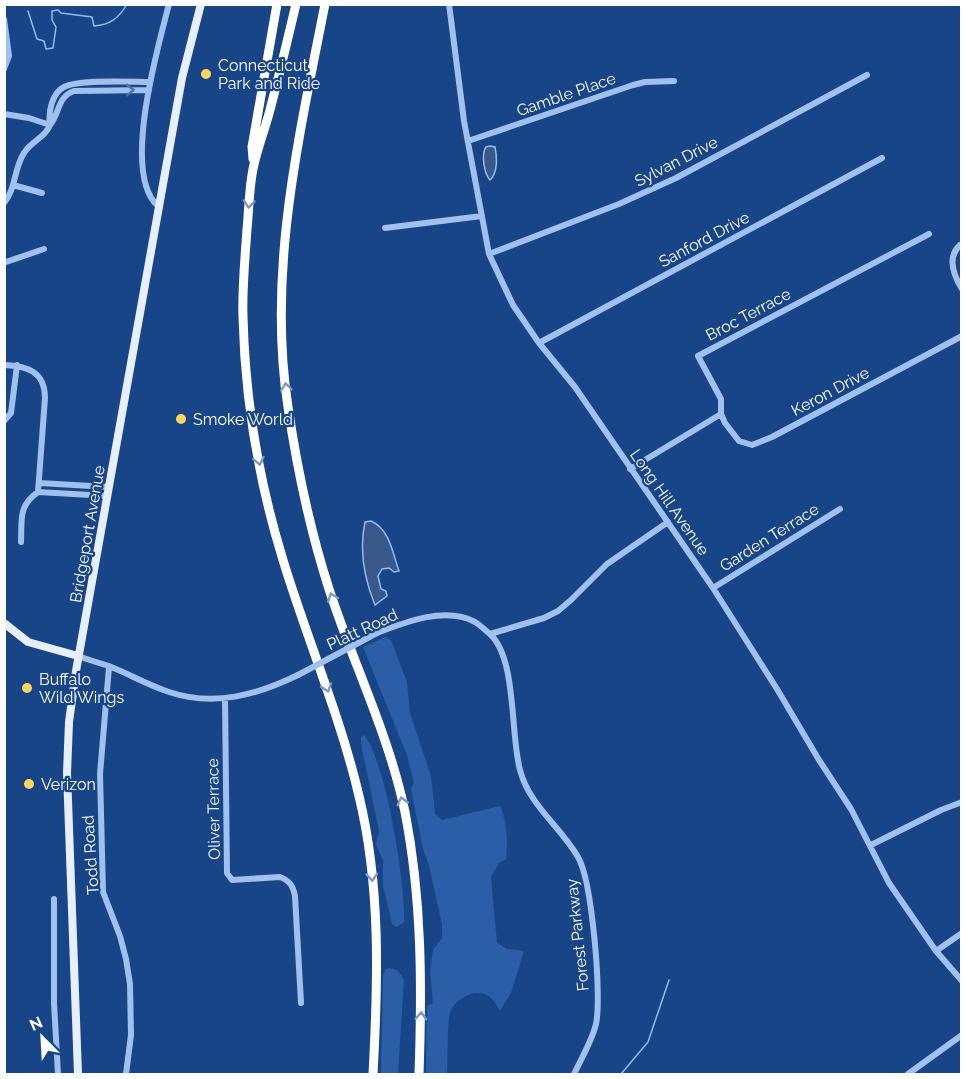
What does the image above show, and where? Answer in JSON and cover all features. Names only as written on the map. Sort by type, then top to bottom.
[{"type":"highway","points":[[254,166],[252,147],[277,4]]},
{"type":"highway","points":[[296,4],[271,108],[254,166],[243,276],[248,391],[263,482],[280,550],[341,729],[360,796],[371,863],[376,927],[377,1000],[373,1074]]},
{"type":"highway","points":[[325,4],[292,182],[282,263],[281,342],[288,404],[312,526],[329,589],[388,748],[405,811],[416,882],[421,948],[422,994],[418,1074]]},
{"type":"main road","name":"Bridgeport Avenue","points":[[78,1074],[67,773],[69,722],[78,656],[182,78],[201,4]]},
{"type":"main road","points":[[4,623],[28,642],[78,656]]},
{"type":"street","points":[[159,206],[153,201],[142,171],[142,146],[150,82],[169,4]]},
{"type":"street","name":"Long Hill Avenue","points":[[449,4],[457,80],[489,254],[513,305],[538,343],[575,387],[713,588],[851,809],[889,883],[936,951],[962,981]]},
{"type":"street","points":[[4,19],[9,60],[4,69]]},
{"type":"street","name":"Sylvan Drive","points":[[489,254],[619,204],[676,178],[867,75]]},
{"type":"street","name":"Gamble Place","points":[[468,141],[633,85],[645,82],[674,81]]},
{"type":"street","points":[[73,87],[150,82]]},
{"type":"street","points":[[4,203],[25,151],[43,136],[50,125],[49,117],[57,91],[65,86],[149,90]]},
{"type":"street","points":[[4,114],[29,118],[50,125]]},
{"type":"street","name":"Sanford Drive","points":[[538,343],[882,158]]},
{"type":"street","points":[[13,185],[42,193]]},
{"type":"street","points":[[385,228],[482,216]]},
{"type":"street","name":"Broc Terrace","points":[[721,414],[721,399],[698,356],[928,234]]},
{"type":"street","points":[[960,245],[954,254],[952,265],[962,290]]},
{"type":"street","points":[[5,263],[44,249]]},
{"type":"street","name":"Keron Drive","points":[[721,414],[739,441],[752,445],[760,443],[962,336]]},
{"type":"street","points":[[4,365],[16,366],[36,373],[45,389],[38,492]]},
{"type":"street","points":[[4,421],[11,413],[16,366]]},
{"type":"street","points":[[630,469],[721,414]]},
{"type":"street","points":[[39,483],[109,487]]},
{"type":"street","points":[[21,542],[23,507],[38,492],[108,496]]},
{"type":"street","name":"Garden Terrace","points":[[713,588],[840,509]]},
{"type":"street","points":[[490,634],[544,618],[558,610],[607,564],[668,522]]},
{"type":"street","name":"Platt Road","points":[[78,656],[162,690],[189,698],[225,699],[271,688],[377,633],[407,622],[434,616],[449,616],[473,621],[490,634]]},
{"type":"street","name":"Forest Parkway","points":[[490,634],[499,644],[507,671],[517,760],[528,792],[579,857],[588,883],[598,999],[596,1025],[574,1074]]},
{"type":"street","name":"Todd Road","points":[[109,667],[100,774],[103,892],[120,936],[130,984],[131,1035],[126,1074]]},
{"type":"street","name":"Oliver Terrace","points":[[225,699],[227,873],[232,880],[280,877],[293,886],[296,896],[301,1003]]},
{"type":"street","points":[[871,845],[962,802]]},
{"type":"street","points":[[54,899],[54,1003],[58,1074]]},
{"type":"street","points":[[936,951],[962,933]]},
{"type":"street","points":[[908,1074],[962,1035]]},
{"type":"shaded area","points":[[490,146],[495,147],[496,169],[490,180],[483,159],[484,150]]},
{"type":"shaded area","points":[[371,521],[387,536],[399,571],[394,572],[389,568],[382,569],[378,576],[381,589],[386,591],[387,596],[375,605],[365,574],[362,543],[365,522]]},
{"type":"shaded area","points":[[385,637],[391,640],[407,682],[410,713],[431,776],[435,814],[442,820],[500,806],[506,825],[507,846],[506,859],[499,863],[491,877],[497,943],[507,949],[524,951],[511,993],[500,1011],[496,1003],[480,993],[464,997],[452,1009],[448,1024],[447,1074],[426,1074],[427,1006],[433,1003],[430,970],[433,950],[442,938],[442,924],[423,849],[411,789],[414,783],[407,755],[363,647]]},
{"type":"shaded area","points":[[364,735],[380,770],[398,854],[404,922],[397,927],[392,924],[383,885],[383,861],[376,844],[379,831],[361,744],[361,737]]},
{"type":"shaded area","points":[[389,968],[399,972],[404,981],[398,1074],[381,1074],[383,976]]},
{"type":"waterway","points":[[28,11],[37,39],[44,41],[46,49],[53,48],[56,27],[52,20],[52,11],[58,10],[61,13],[92,17],[94,26],[114,20],[127,4]]},
{"type":"waterway","points":[[621,1074],[648,1042],[669,980]]},
{"type":"place","name":"Connecticut Park and Ride","points":[[206,74]]},
{"type":"place","name":"Smoke World","points":[[181,419]]},
{"type":"place","name":"Buffalo Wild Wings","points":[[27,688]]},
{"type":"place","name":"Verizon","points":[[29,784]]}]
